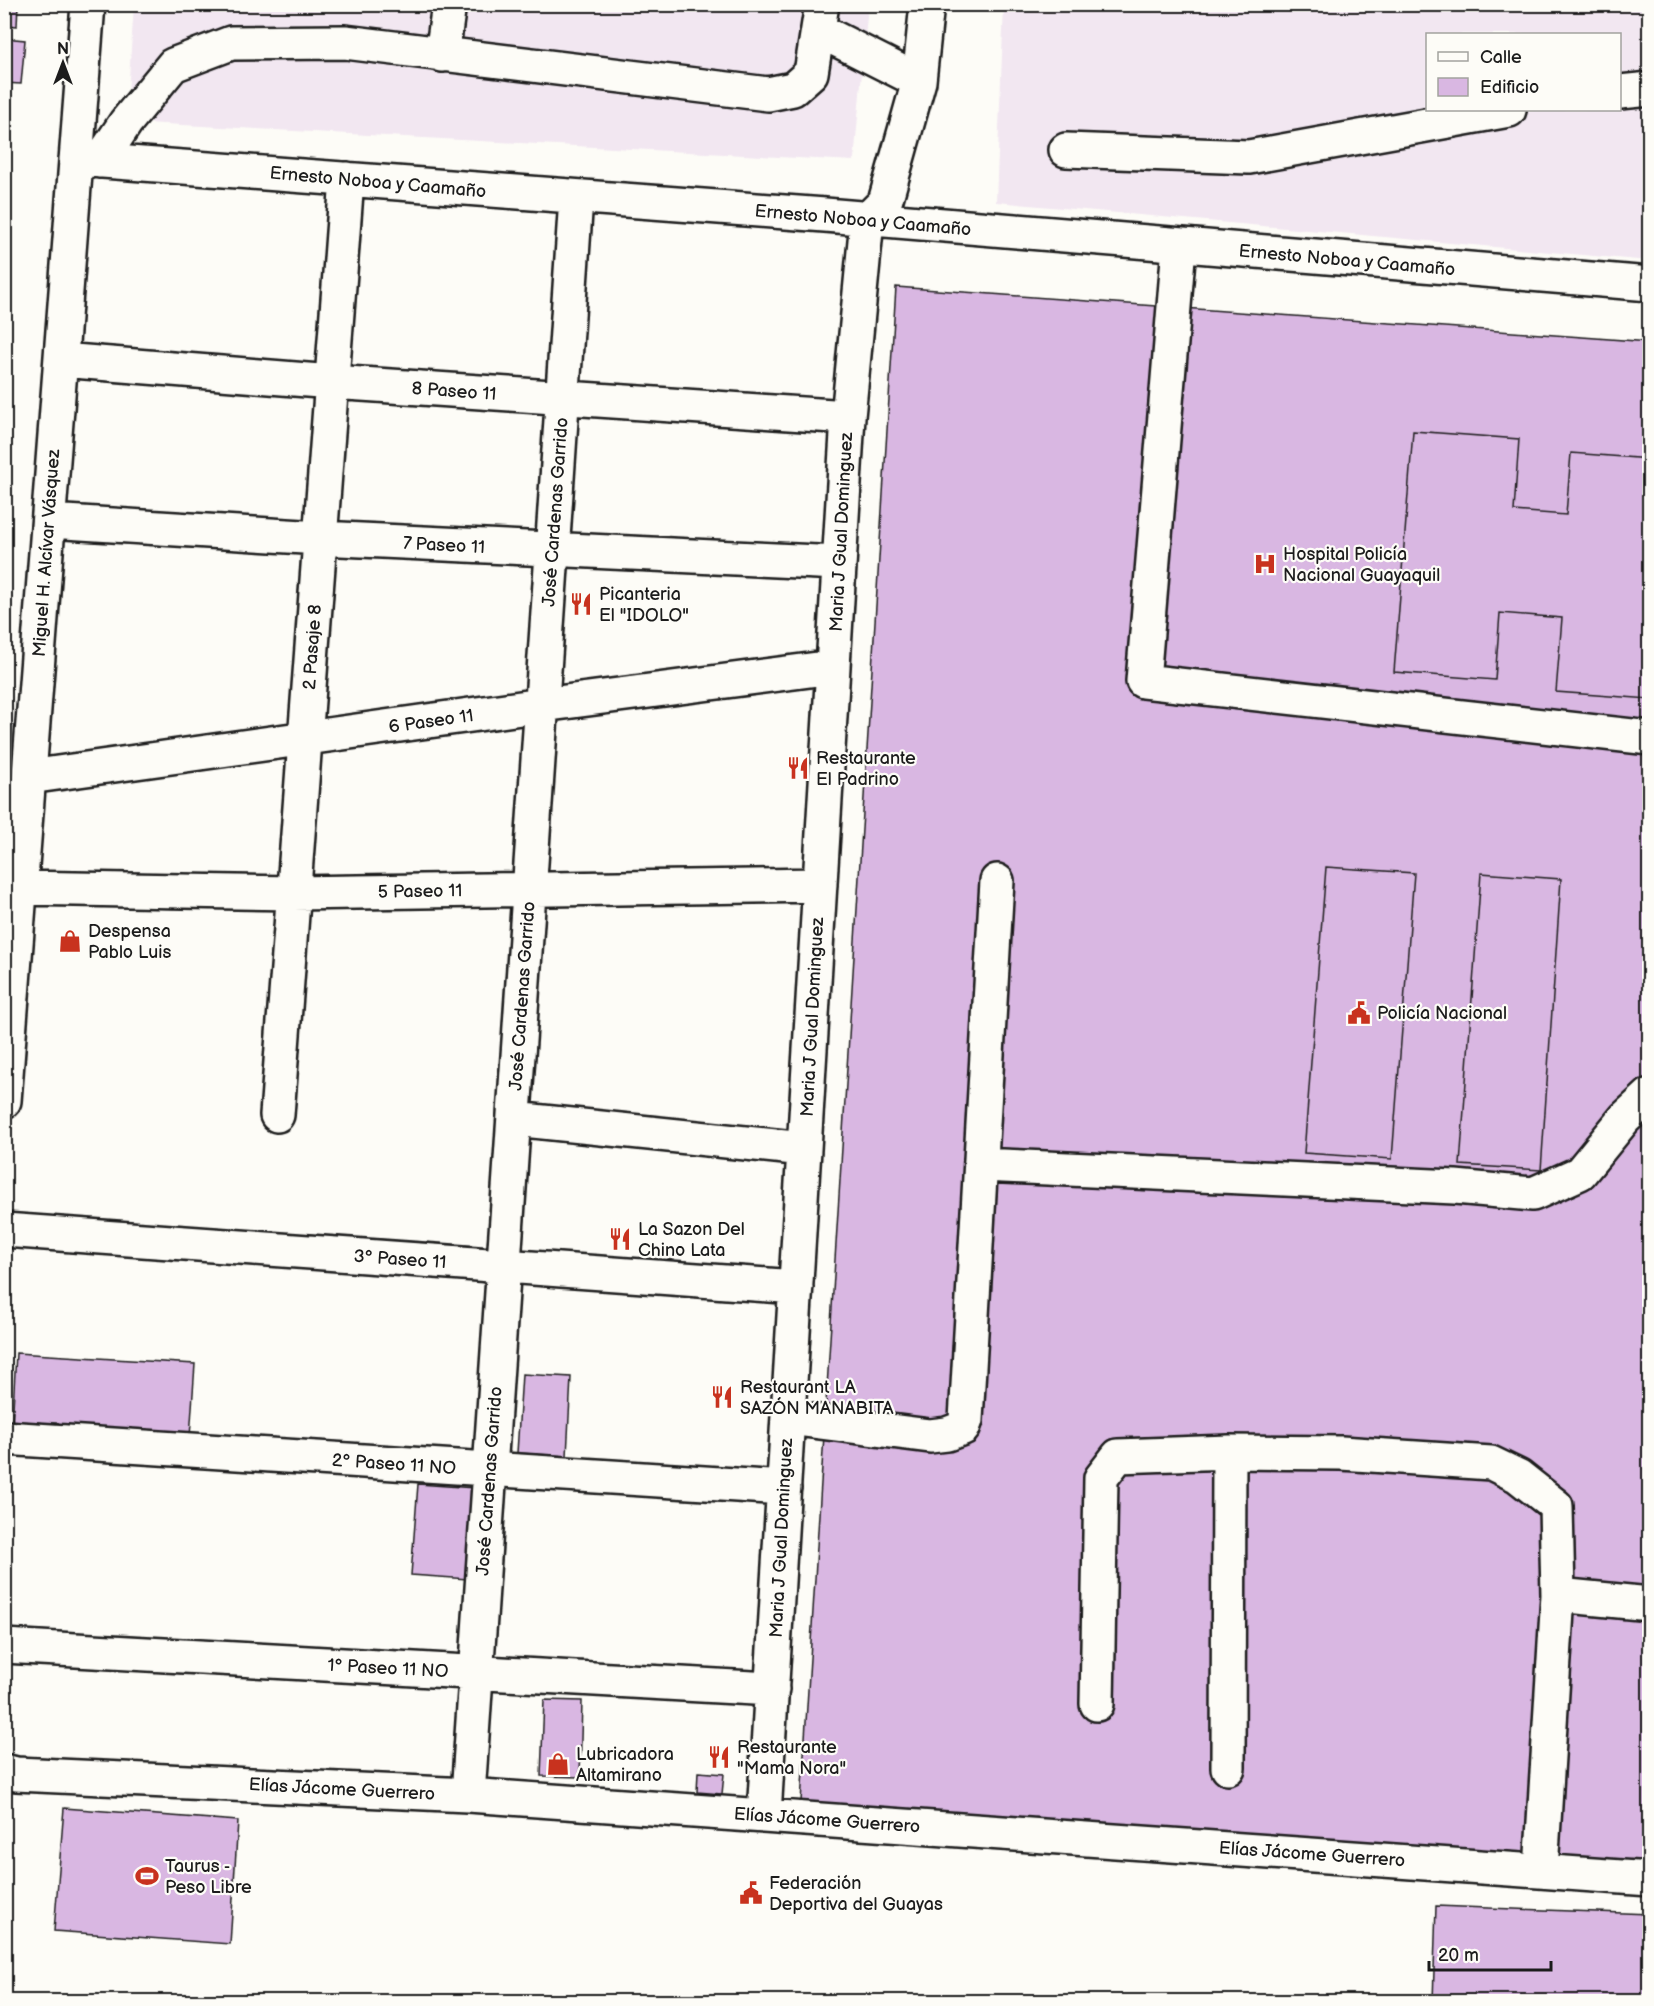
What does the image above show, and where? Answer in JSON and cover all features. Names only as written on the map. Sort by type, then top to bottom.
[{"type":"street","name":"Miguel H. Alcívar Vásquez","points":[[4,1101],[15,901],[29,777],[61,360],[88,160],[88,4]]},
{"type":"street","points":[[442,55],[449,4]]},
{"type":"street","points":[[867,220],[885,202],[919,81],[927,4]]},
{"type":"street","points":[[88,160],[126,122],[173,64],[231,43],[345,42],[768,94],[793,89],[811,73],[820,17],[919,81]]},
{"type":"street","points":[[1621,92],[1650,89]]},
{"type":"street","points":[[1066,150],[1249,157],[1503,111]]},
{"type":"street","name":"Ernesto Noboa y Caamaño","points":[[88,160],[867,220],[1650,284]]},
{"type":"street","name":"2 Pasaje 8","points":[[277,1115],[347,179]]},
{"type":"street","name":"José Cardenas Garrido","points":[[468,1795],[576,198]]},
{"type":"street","name":"Maria J Gual Dominguez","points":[[764,1815],[848,417],[867,220]]},
{"type":"street","points":[[1179,246],[1143,681],[1650,738]]},
{"type":"street","name":"8 Paseo 11","points":[[61,360],[332,382],[848,417]]},
{"type":"street","name":"7 Paseo 11","points":[[49,521],[320,538],[839,563]]},
{"type":"street","name":"6 Paseo 11","points":[[29,777],[833,667]]},
{"type":"street","points":[[788,1418],[930,1436],[947,1434],[963,1428],[966,1420],[997,881]]},
{"type":"street","name":"5 Paseo 11","points":[[15,901],[294,893],[820,885]]},
{"type":"street","points":[[981,1165],[1455,1187],[1533,1194],[1580,1173],[1625,1118],[1650,1095]]},
{"type":"street","points":[[514,1119],[804,1149]]},
{"type":"street","name":"3º Paseo 11","points":[[4,1230],[795,1287]]},
{"type":"street","name":"2º Paseo 11 NO","points":[[4,1437],[784,1488]]},
{"type":"street","points":[[1228,1768],[1229,1452]]},
{"type":"street","points":[[1097,1704],[1101,1478],[1118,1456],[1229,1452],[1341,1453],[1491,1463],[1518,1476],[1556,1506],[1558,1595],[1541,1870]]},
{"type":"street","points":[[1558,1595],[1650,1604]]},
{"type":"street","name":"1º Paseo 11 NO","points":[[4,1646],[772,1689]]},
{"type":"street","name":"Elías Jácome Guerrero","points":[[4,1771],[16,1774],[468,1795],[1650,1879]]},
{"type":"shaded area","points":[[134,5],[868,5],[854,161],[126,122]]},
{"type":"shaded area","points":[[1004,5],[1649,5],[1649,261],[996,202]]},
{"type":"building","points":[[4,4],[18,4],[17,26],[4,25]]},
{"type":"building","points":[[348,4],[399,4],[398,9]]},
{"type":"building","points":[[4,38],[25,40],[21,84],[4,83]]},
{"type":"building","points":[[896,287],[1650,342],[1650,1864],[801,1802]]},
{"type":"building","points":[[1413,431],[1519,439],[1514,511],[1566,515],[1571,453],[1650,459],[1650,699],[1556,692],[1562,618],[1500,613],[1495,680],[1394,672]]},
{"type":"building","name":"Policía Nacional","points":[[1326,867],[1414,873],[1392,1159],[1304,1153]]},
{"type":"building","name":"Policía Nacional","points":[[1481,873],[1561,879],[1541,1170],[1460,1165]]},
{"type":"building","points":[[16,1353],[195,1364],[190,1437],[12,1427]]},
{"type":"building","points":[[522,1374],[571,1377],[567,1456],[517,1453]]},
{"type":"building","points":[[418,1484],[475,1488],[468,1579],[411,1575]]},
{"type":"building","points":[[544,1700],[582,1701],[580,1777],[541,1776]]},
{"type":"building","points":[[698,1772],[724,1774],[722,1794],[697,1792]]},
{"type":"building","name":"Taurus - Peso Libre","points":[[64,1808],[238,1821],[230,1944],[54,1931]]},
{"type":"building","points":[[1436,1906],[1650,1914],[1650,2002],[1433,2002]]},
{"type":"place","name":"Hospital Policía Nacional Guayaquil","points":[[1265,564]]},
{"type":"place","name":"Picanteria El \"IDOLO\"","points":[[581,604]]},
{"type":"place","name":"Restaurante El Padrino","points":[[798,768]]},
{"type":"place","name":"Despensa Pablo Luis","points":[[70,941]]},
{"type":"place","name":"Policía Nacional","points":[[1359,1013]]},
{"type":"place","name":"La Sazon Del Chino Lata","points":[[620,1239]]},
{"type":"place","name":"Restaurant LA SAZÓN MANABITA","points":[[722,1397]]},
{"type":"place","name":"Restaurante \"Mama Nora\"","points":[[719,1757]]},
{"type":"place","name":"Lubricadora Altamirano","points":[[558,1764]]},
{"type":"place","name":"Taurus - Peso Libre","points":[[147,1876]]},
{"type":"place","name":"Federación Deportiva del Guayas","points":[[751,1893]]}]
